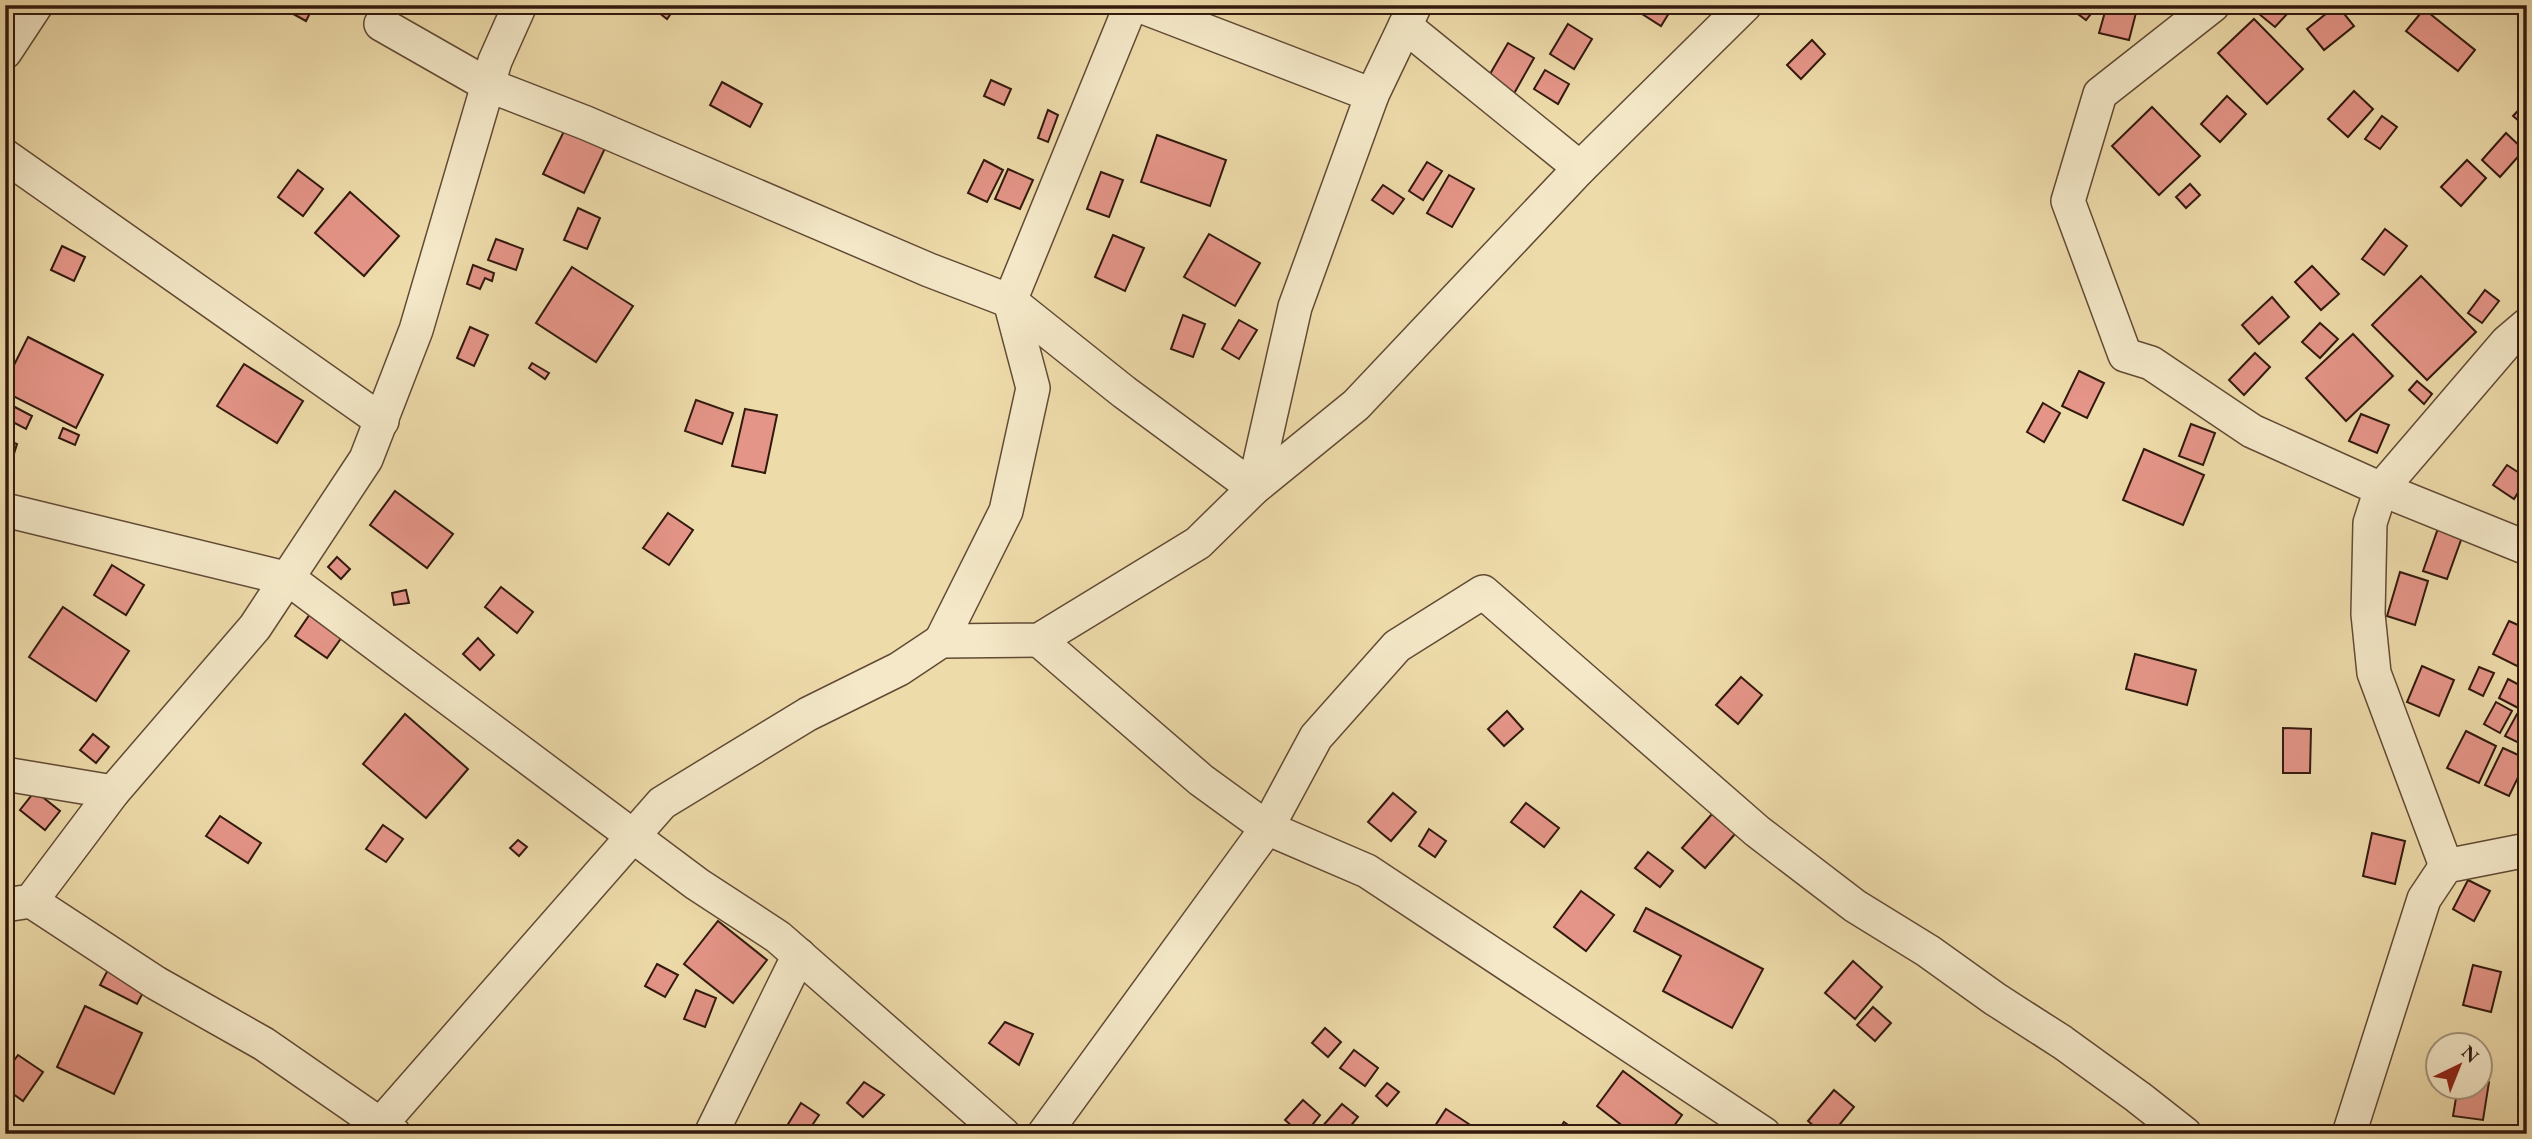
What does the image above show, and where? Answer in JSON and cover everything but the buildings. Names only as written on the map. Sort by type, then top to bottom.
[{"type":"street","points":[[5,52],[36,5]]},
{"type":"street","points":[[520,5],[495,61],[416,330],[366,459],[255,627],[18,903],[264,1044],[382,1131],[662,803],[808,714],[899,670],[941,641],[1006,510],[1033,388],[1010,301],[1131,5]]},
{"type":"street","points":[[1138,5],[1372,94]]},
{"type":"street","points":[[941,641],[1039,640],[1198,543],[1254,488],[1356,405],[1580,168],[1745,5]]},
{"type":"street","points":[[2213,5],[2101,94],[2068,201],[2125,355],[2151,363],[2252,431],[2381,489],[2527,548]]},
{"type":"street","points":[[1254,488],[1295,307],[1372,94],[1410,16],[1580,168]]},
{"type":"street","points":[[381,24],[488,85],[586,123],[929,270],[1010,301],[1124,392],[1254,488]]},
{"type":"street","points":[[5,156],[382,421]]},
{"type":"street","points":[[2446,866],[2374,673],[2368,614],[2370,523],[2381,489],[2507,342],[2527,325]]},
{"type":"street","points":[[5,510],[289,579],[697,884],[778,937],[1003,1134]]},
{"type":"street","points":[[1044,1134],[1267,828],[1316,737],[1397,646],[1483,592],[1757,831],[1855,906],[1928,951],[2062,1042],[2185,1134]]},
{"type":"street","points":[[1039,640],[1201,780],[1267,828],[1367,871],[1764,1134]]},
{"type":"street","points":[[5,774],[113,792]]},
{"type":"street","points":[[2349,1134],[2424,899],[2446,866],[2527,850]]},
{"type":"street","points":[[711,1134],[799,955]]}]
